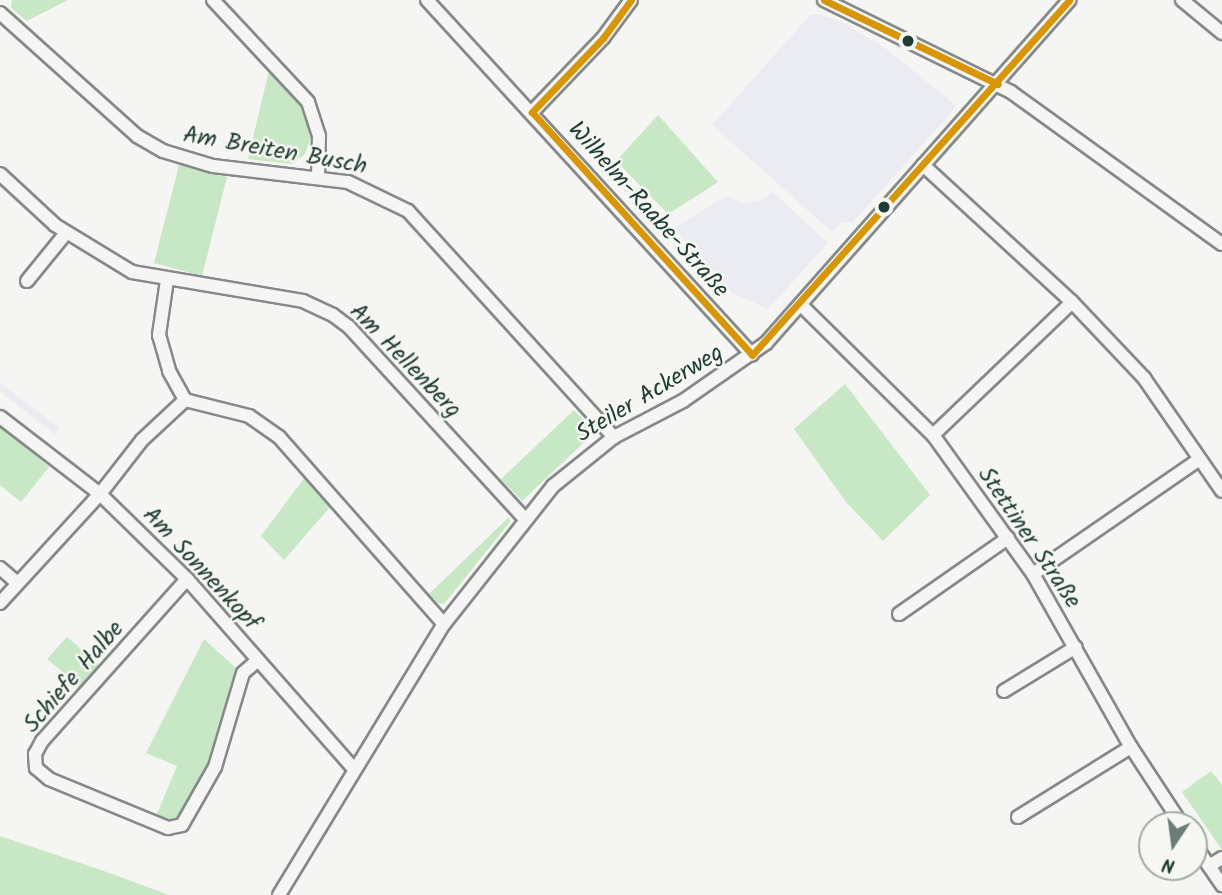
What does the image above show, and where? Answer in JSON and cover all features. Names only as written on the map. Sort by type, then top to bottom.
[{"type":"street","points":[[214,0],[309,102],[319,136],[318,177]]},
{"type":"street","name":"Wilhelm-Raabe-Straße","points":[[427,0],[752,355]]},
{"type":"street","points":[[532,113],[603,38],[631,0]]},
{"type":"street","points":[[824,0],[998,84],[1222,244]]},
{"type":"street","name":"Steiler Ackerweg","points":[[279,895],[305,859],[354,769],[444,624],[553,486],[614,437],[683,401],[752,355],[801,305],[998,84],[1069,0]]},
{"type":"street","points":[[1182,0],[1222,33]]},
{"type":"street","name":"Am Breiten Busch","points":[[0,13],[137,136],[163,151],[213,166],[318,177],[373,190],[408,211],[614,437]]},
{"type":"street","points":[[923,165],[1072,302],[1144,378],[1198,460],[1220,484]]},
{"type":"street","name":"Am Hellenberg","points":[[0,174],[66,233],[132,272],[167,280],[282,296],[333,315],[525,519]]},
{"type":"street","points":[[27,281],[66,233]]},
{"type":"street","points":[[167,280],[159,335],[169,371],[185,400],[249,416],[279,437],[444,624]]},
{"type":"street","points":[[933,435],[1072,302]]},
{"type":"street","name":"Stettiner Straße","points":[[801,305],[933,435],[1033,574],[1131,747],[1173,811]]},
{"type":"street","points":[[0,603],[100,494],[142,440],[185,400]]},
{"type":"street","name":"Am Sonnenkopf","points":[[0,417],[100,494],[187,579],[354,769]]},
{"type":"street","points":[[1033,574],[1198,460]]},
{"type":"street","points":[[899,614],[1008,538]]},
{"type":"street","points":[[0,568],[17,583]]},
{"type":"street","name":"Schiefe Halbe","points":[[187,579],[43,741],[35,754],[36,768],[49,779],[168,828],[182,825],[215,768],[243,673],[258,660]]},
{"type":"street","points":[[1004,691],[1076,647]]},
{"type":"street","points":[[1018,817],[1131,747]]},
{"type":"street","points":[[1222,858],[1209,866],[1222,885]]},
{"type":"shaded area","points":[[817,14],[840,21],[885,48],[957,106],[853,222],[842,222],[832,232],[712,125],[810,15]]},
{"type":"shaded area","points":[[773,192],[828,243],[768,309],[732,293],[674,228],[727,196],[743,203],[759,201]]},
{"type":"shaded area","points":[[0,383],[60,428],[55,434],[0,392]]},
{"type":"green space","points":[[12,0],[68,0],[27,21],[11,8]]},
{"type":"green space","points":[[270,66],[303,107],[313,132],[305,154],[292,164],[248,159]]},
{"type":"green space","points":[[658,115],[718,182],[668,214],[616,161]]},
{"type":"green space","points":[[179,165],[227,177],[202,276],[154,263]]},
{"type":"green space","points":[[845,384],[930,495],[883,541],[846,502],[794,429]]},
{"type":"green space","points":[[574,410],[595,432],[522,501],[501,479]]},
{"type":"green space","points":[[0,426],[49,467],[21,502],[0,485]]},
{"type":"green space","points":[[305,477],[330,507],[284,560],[261,536]]},
{"type":"green space","points":[[509,517],[510,522],[444,604],[438,603],[429,594]]},
{"type":"green space","points":[[67,637],[102,667],[83,689],[47,659]]},
{"type":"green space","points":[[204,639],[238,670],[209,769],[181,818],[172,822],[156,816],[177,766],[146,753]]},
{"type":"green space","points":[[1211,771],[1222,785],[1222,850],[1208,830],[1208,811],[1195,811],[1182,792]]},
{"type":"green space","points":[[0,836],[104,871],[169,895],[0,895]]},
{"type":"transit line","points":[[631,0],[603,38],[532,112],[752,355],[1069,0]]},
{"type":"transit line","points":[[824,0],[998,84]]}]
